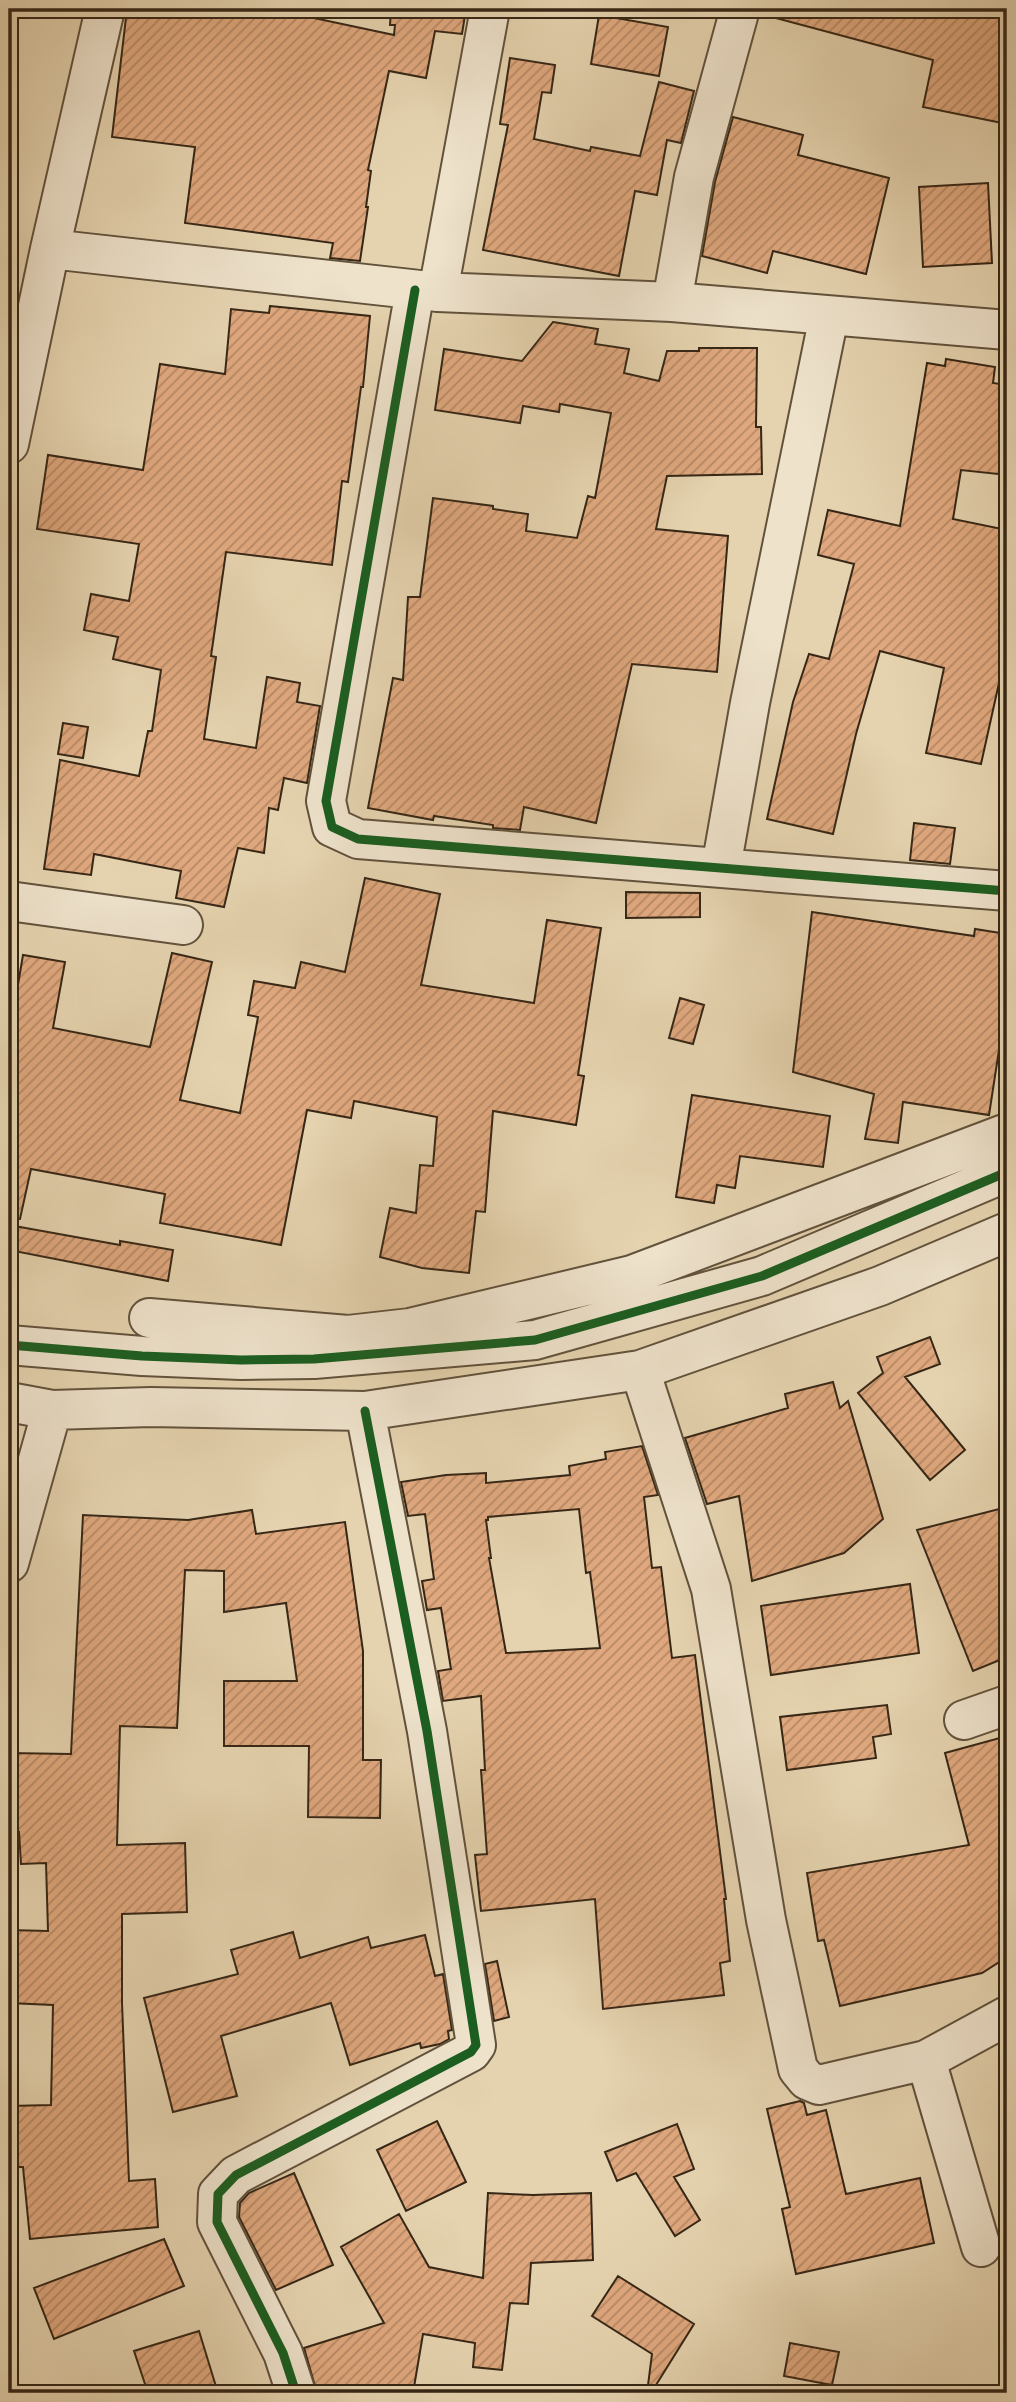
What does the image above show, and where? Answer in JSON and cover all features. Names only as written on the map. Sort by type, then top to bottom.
[{"type":"street","points":[[9,444],[105,9]]},
{"type":"street","points":[[490,9],[426,291],[326,801],[332,827],[358,839],[1007,891]]},
{"type":"street","points":[[672,302],[694,177],[740,9]]},
{"type":"street","points":[[50,249],[426,291],[672,302],[1007,330]]},
{"type":"street","points":[[721,868],[750,703],[829,316]]},
{"type":"street","points":[[9,901],[183,925]]},
{"type":"street","points":[[149,1318],[348,1335],[410,1328],[632,1275],[1007,1133]]},
{"type":"street","points":[[9,1345],[142,1356],[314,1359],[535,1340],[762,1276],[1007,1172]]},
{"type":"street","points":[[9,1402],[52,1410],[151,1407],[365,1411],[640,1370],[880,1286],[1007,1232]]},
{"type":"street","points":[[640,1370],[711,1588],[766,1920],[798,2069],[807,2080],[819,2085],[926,2060],[1007,2016]]},
{"type":"street","points":[[9,1563],[52,1410]]},
{"type":"street","points":[[296,2393],[283,2353],[217,2222],[218,2194],[236,2175],[471,2052],[476,2045],[427,1731],[365,1411]]},
{"type":"street","points":[[964,1720],[1007,1705]]},
{"type":"street","points":[[926,2060],[981,2247]]},
{"type":"building","points":[[127,9],[296,9],[295,14],[394,35],[395,25],[390,25],[391,9],[466,9],[462,34],[435,31],[426,78],[389,71],[368,170],[371,171],[368,207],[360,261],[330,258],[333,243],[185,223],[195,147],[112,137]]},
{"type":"building","points":[[773,9],[1007,9],[1007,124],[923,107],[933,60],[772,17]]},
{"type":"building","points":[[599,15],[668,27],[659,76],[591,64]]},
{"type":"building","points":[[510,58],[555,65],[551,93],[542,92],[534,139],[590,151],[591,147],[640,156],[659,82],[694,91],[681,143],[667,140],[657,195],[635,191],[619,276],[483,250],[508,125],[500,124]]},
{"type":"building","points":[[733,117],[803,135],[798,155],[889,178],[866,274],[773,251],[767,273],[702,256],[715,182]]},
{"type":"building","points":[[988,183],[992,263],[923,267],[919,187]]},
{"type":"building","points":[[270,306],[370,316],[363,387],[348,482],[342,481],[332,565],[226,552],[211,656],[216,657],[204,739],[256,748],[267,677],[300,683],[297,702],[320,706],[307,783],[284,778],[278,810],[269,808],[264,853],[238,848],[224,907],[176,898],[181,871],[94,854],[91,875],[44,869],[60,760],[139,776],[148,731],[152,731],[161,670],[113,659],[118,637],[84,630],[91,594],[129,601],[139,544],[37,529],[48,455],[143,470],[160,364],[225,374],[231,309],[269,313]]},
{"type":"building","points":[[553,322],[598,329],[595,344],[629,349],[624,373],[659,381],[667,351],[757,348],[756,427],[761,427],[762,474],[667,476],[656,529],[728,536],[717,672],[632,664],[596,823],[524,807],[520,830],[493,828],[493,825],[434,816],[433,820],[368,808],[393,678],[403,680],[408,597],[420,597],[433,498],[528,514],[526,531],[577,538],[588,496],[595,498],[611,413],[560,404],[559,412],[523,406],[520,423],[435,410],[444,349],[522,361]]},
{"type":"building","points":[[946,359],[995,367],[993,383],[1007,385],[1007,475],[961,470],[953,519],[1007,530],[1007,685],[999,683],[981,764],[926,753],[944,668],[880,651],[856,734],[833,834],[767,819],[793,702],[809,654],[829,659],[854,564],[818,555],[828,510],[900,526],[927,363],[945,366]]},
{"type":"building","points":[[63,723],[88,727],[83,758],[58,754]]},
{"type":"building","points":[[914,823],[955,828],[950,864],[910,860]]},
{"type":"building","points":[[365,878],[440,894],[421,985],[534,1003],[547,920],[601,928],[578,1075],[584,1076],[576,1125],[493,1111],[485,1212],[476,1211],[469,1273],[422,1268],[380,1257],[390,1208],[416,1213],[420,1165],[433,1166],[437,1117],[354,1101],[351,1118],[307,1110],[281,1245],[160,1223],[165,1194],[31,1169],[20,1219],[9,1218],[9,1038],[23,955],[65,962],[53,1028],[150,1047],[172,953],[212,962],[180,1100],[240,1113],[258,1017],[248,1015],[254,981],[295,988],[301,962],[345,972]]},
{"type":"building","points":[[626,892],[700,893],[700,917],[626,918]]},
{"type":"building","points":[[812,912],[974,936],[975,929],[1007,934],[1007,1012],[989,1115],[903,1102],[898,1143],[865,1139],[874,1094],[793,1072]]},
{"type":"building","points":[[680,998],[704,1005],[693,1044],[669,1038]]},
{"type":"building","points":[[692,1095],[830,1116],[823,1167],[740,1156],[735,1188],[717,1185],[714,1203],[676,1197]]},
{"type":"building","points":[[9,1225],[120,1245],[120,1241],[173,1250],[168,1281],[9,1250]]},
{"type":"building","points":[[930,1337],[940,1364],[905,1377],[965,1450],[930,1480],[858,1393],[883,1373],[877,1357]]},
{"type":"building","points":[[833,1382],[840,1408],[848,1401],[883,1519],[844,1553],[752,1581],[739,1496],[707,1504],[685,1438],[788,1408],[785,1394]]},
{"type":"building","points":[[642,1446],[658,1495],[644,1497],[652,1568],[661,1567],[672,1658],[695,1655],[726,1899],[730,1961],[720,1963],[724,1995],[603,2009],[595,1899],[481,1911],[475,1855],[487,1854],[481,1770],[485,1770],[481,1696],[443,1701],[438,1671],[451,1669],[441,1608],[427,1610],[422,1581],[434,1579],[425,1514],[408,1516],[401,1482],[446,1475],[486,1473],[486,1483],[570,1475],[569,1466],[606,1459],[605,1452]],"holes":[[[579,1509],[586,1573],[590,1572],[600,1648],[506,1653],[489,1558],[486,1520],[488,1517]]]},
{"type":"building","points":[[1007,1507],[1007,1657],[973,1671],[917,1530]]},
{"type":"building","points":[[252,1510],[256,1534],[345,1522],[363,1651],[363,1760],[381,1760],[380,1818],[308,1817],[309,1746],[224,1746],[224,1681],[297,1681],[286,1603],[224,1612],[224,1571],[185,1570],[177,1728],[120,1726],[117,1845],[185,1843],[187,1912],[122,1914],[122,2003],[129,2181],[155,2179],[158,2227],[30,2239],[23,2167],[12,2167],[10,2106],[51,2105],[53,2005],[9,2003],[9,1930],[48,1931],[46,1863],[21,1864],[19,1832],[9,1832],[9,1753],[71,1754],[83,1515],[188,1520]]},
{"type":"building","points":[[910,1584],[919,1653],[771,1675],[761,1606]]},
{"type":"building","points":[[887,1705],[891,1734],[873,1737],[876,1758],[787,1770],[780,1717]]},
{"type":"building","points":[[1007,1736],[1007,1957],[982,1973],[840,2006],[824,1940],[818,1941],[807,1873],[969,1845],[945,1753]]},
{"type":"building","points":[[293,1932],[300,1958],[368,1937],[371,1948],[425,1935],[435,1976],[443,1974],[452,2030],[448,2031],[449,2039],[421,2048],[420,2043],[350,2065],[331,2003],[221,2036],[237,2096],[173,2112],[144,1998],[238,1974],[231,1950]]},
{"type":"building","points":[[497,1961],[509,2017],[494,2021],[485,1964]]},
{"type":"building","points":[[800,2101],[804,2103],[807,2115],[826,2110],[846,2194],[920,2178],[934,2243],[796,2274],[782,2209],[790,2207],[767,2109]]},
{"type":"building","points":[[437,2121],[466,2182],[406,2211],[377,2150]]},
{"type":"building","points":[[677,2124],[694,2169],[674,2177],[700,2220],[675,2236],[636,2173],[617,2181],[605,2152]]},
{"type":"building","points":[[294,2173],[333,2265],[276,2290],[239,2217],[240,2203],[249,2193]]},
{"type":"building","points":[[488,2193],[591,2193],[593,2260],[531,2263],[528,2304],[510,2303],[502,2370],[473,2367],[475,2343],[423,2334],[413,2393],[317,2393],[304,2348],[384,2323],[341,2247],[399,2214],[429,2267],[483,2278]]},
{"type":"building","points":[[164,2239],[184,2286],[54,2339],[34,2288]]},
{"type":"building","points":[[618,2276],[694,2324],[651,2393],[647,2393],[652,2354],[592,2316]]},
{"type":"building","points":[[199,2331],[218,2393],[148,2393],[134,2351]]},
{"type":"building","points":[[790,2343],[839,2352],[832,2385],[784,2376]]},
{"type":"cycle path","points":[[415,290],[326,801],[332,827],[358,839],[1007,891]]},
{"type":"cycle path","points":[[9,1345],[142,1356],[241,1360],[314,1359],[535,1340],[762,1276],[1007,1172]]},
{"type":"cycle path","points":[[296,2393],[283,2353],[217,2222],[218,2194],[236,2175],[471,2052],[476,2045],[427,1731],[365,1411]]}]
